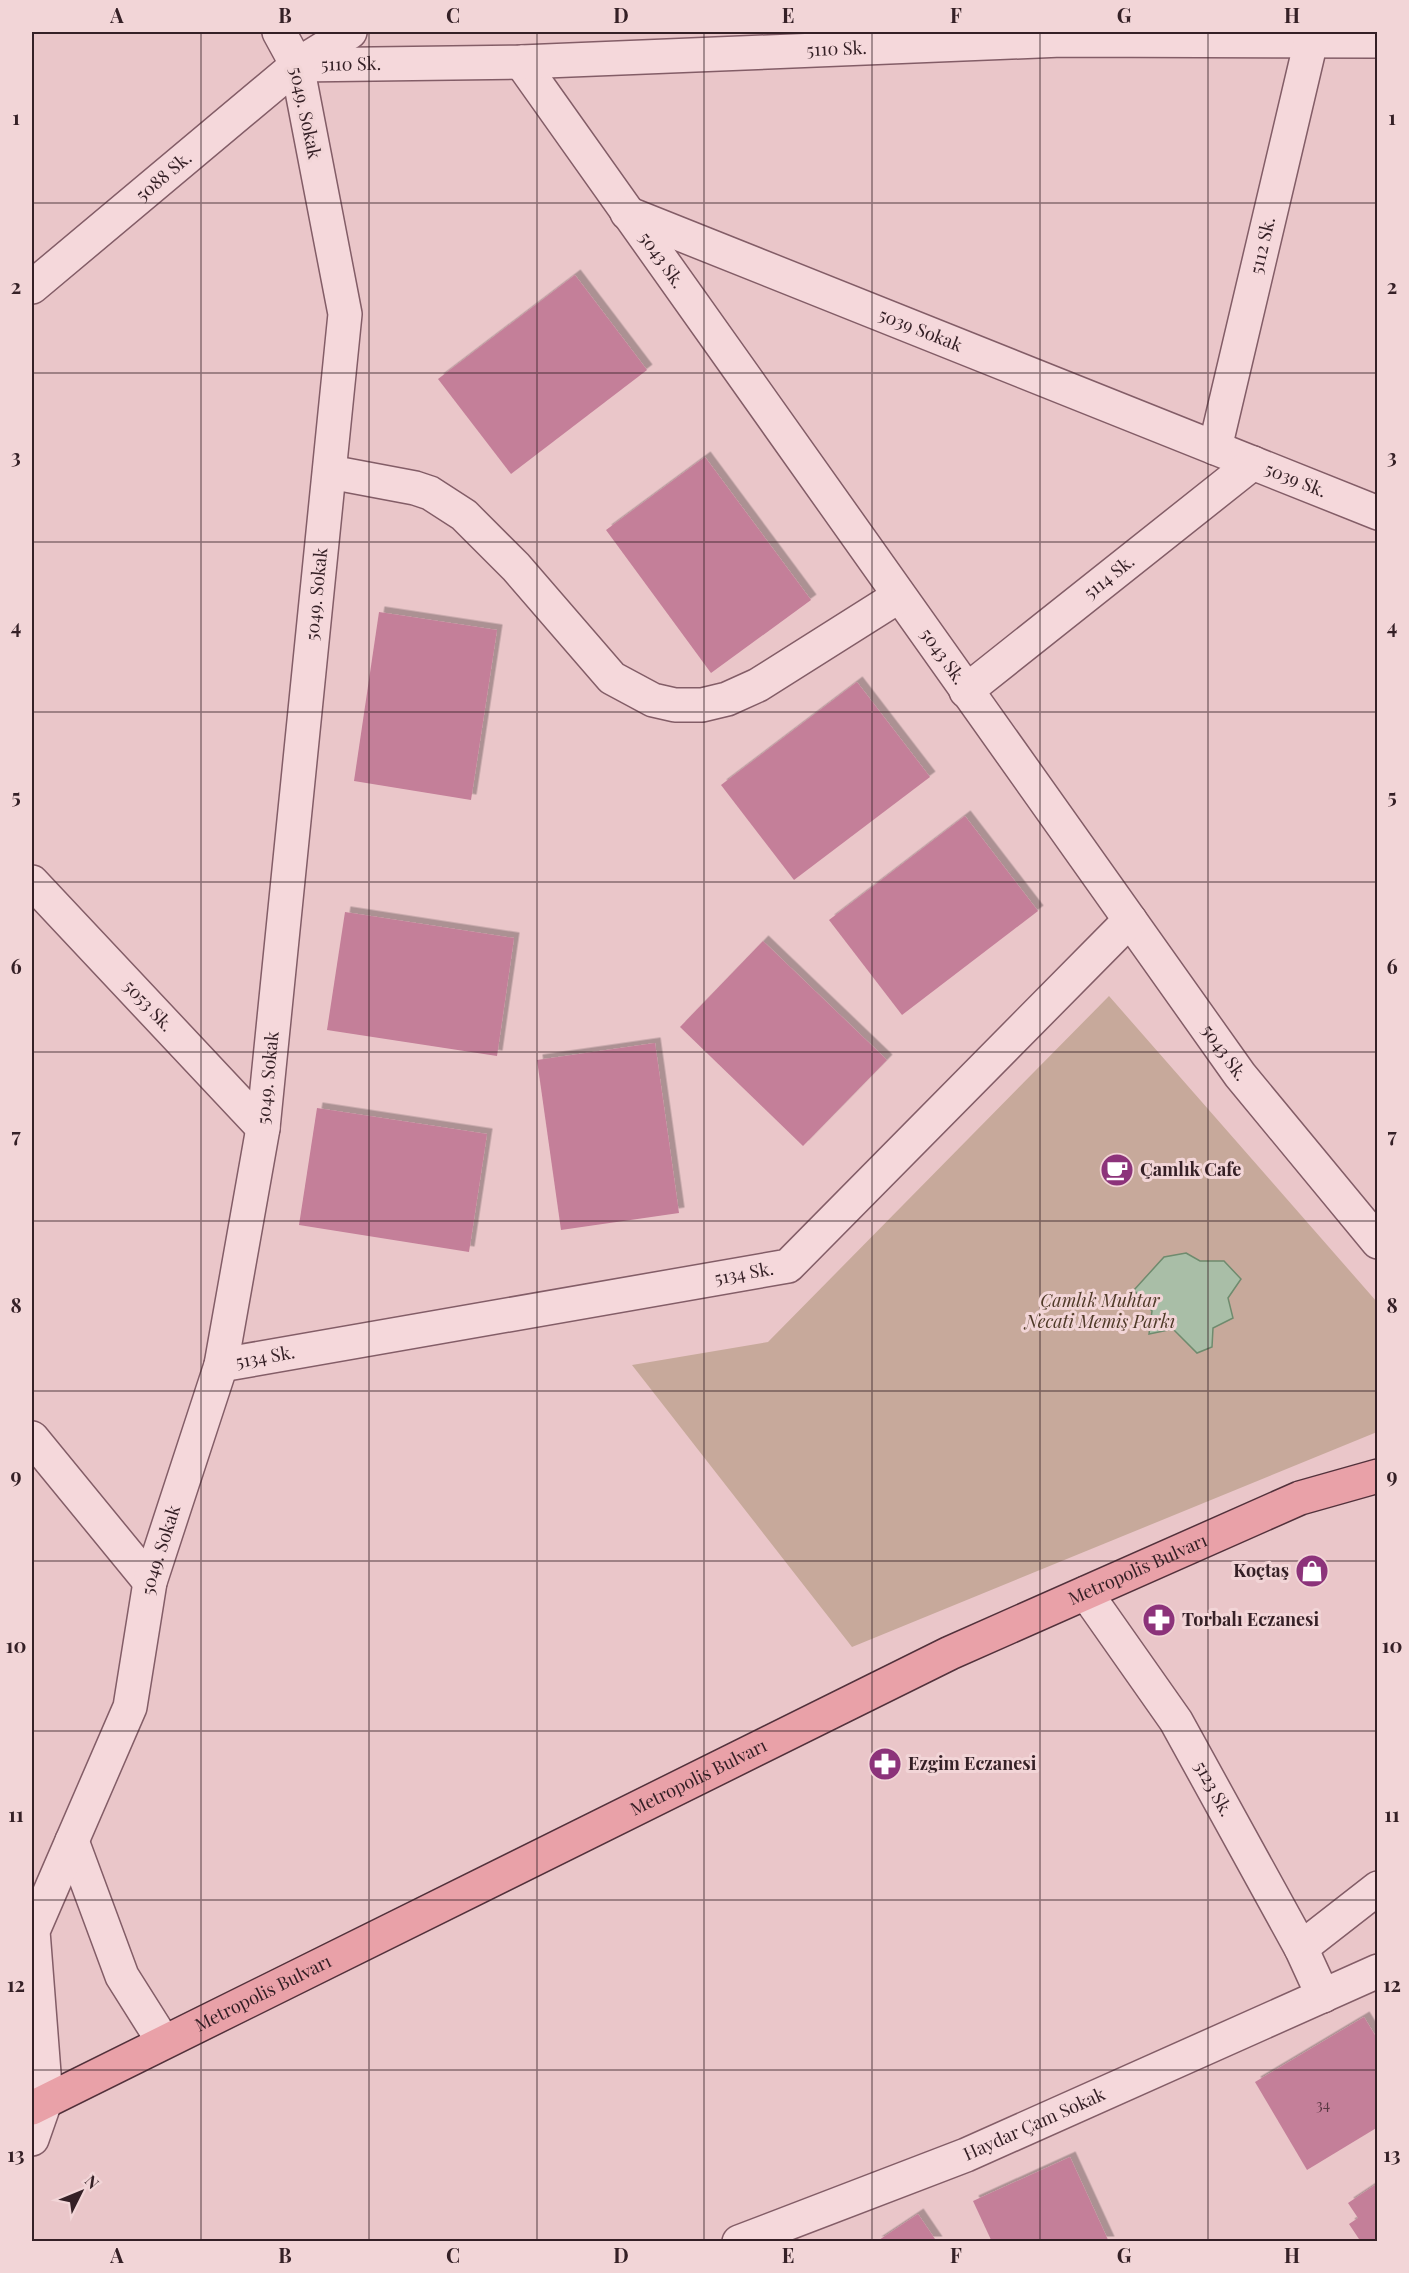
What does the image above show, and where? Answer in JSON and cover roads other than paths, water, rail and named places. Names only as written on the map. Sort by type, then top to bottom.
[{"type":"main road","name":"Metropolis Bulvarı","points":[[39,2103],[950,1653],[1300,1498],[1377,1476]]},
{"type":"street","name":"5049. Sokak","points":[[39,2103],[32,1930],[130,1707],[150,1582],[221,1365],[263,1128],[345,314],[297,65],[279,32]]},
{"type":"street","name":"5088 Sk.","points":[[32,287],[297,65],[350,32]]},
{"type":"street","name":"5110 Sk.","points":[[297,65],[521,62],[1062,40],[1377,42]]},
{"type":"street","name":"5112 Sk.","points":[[1215,448],[1311,41]]},
{"type":"street","name":"5043 Sk.","points":[[521,62],[1240,1075],[1377,1242]]},
{"type":"street","name":"5039 Sokak","points":[[627,213],[1215,448]]},
{"type":"street","name":"5039 Sk.","points":[[1215,448],[1377,513]]},
{"type":"street","name":"5114 Sk.","points":[[966,691],[1253,463]]},
{"type":"street","points":[[330,472],[415,488],[430,493],[464,515],[516,567],[612,678],[652,700],[675,705],[702,705],[727,699],[758,685],[899,596]]},
{"type":"street","name":"5053 Sk.","points":[[32,882],[263,1128]]},
{"type":"street","name":"5134 Sk.","points":[[221,1365],[788,1266],[1130,920]]},
{"type":"street","points":[[32,1438],[150,1582]]},
{"type":"street","name":"5123 Sk.","points":[[1086,1593],[1176,1721],[1301,1948],[1323,1996]]},
{"type":"street","points":[[72,1841],[122,1976],[163,2041]]},
{"type":"street","points":[[1301,1948],[1377,1888]]},
{"type":"street","name":"Haydar Çam Sokak","points":[[739,2241],[966,2155],[1377,1971]]},
{"type":"street","points":[[32,2139],[39,2103]]},
{"type":"place","name":"Çamlık Cafe","points":[[1117,1170]]},
{"type":"place","name":"Koçtaş","points":[[1312,1571]]},
{"type":"place","name":"Torbalı Eczanesi","points":[[1159,1620]]},
{"type":"place","name":"Ezgim Eczanesi","points":[[885,1764]]},
{"type":"park label","name":"Çamlık Muhtar Necati Memiş Parkı","points":[[1100,1311]]}]
